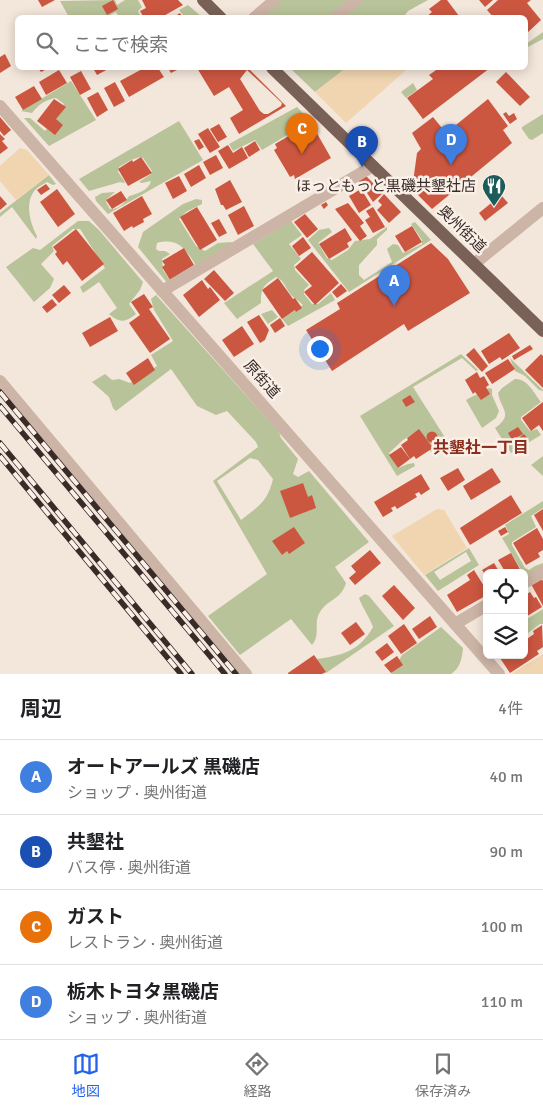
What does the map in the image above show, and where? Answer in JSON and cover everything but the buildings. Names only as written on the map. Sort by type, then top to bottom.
[{"type":"main road","points":[[203,0],[218,15]]},
{"type":"main road","name":"奥州街道","points":[[275,70],[543,331]]},
{"type":"street","points":[[258,15],[275,0]]},
{"type":"street","points":[[338,15],[356,0]]},
{"type":"street","name":"原街道","points":[[0,106],[499,674]]},
{"type":"street","points":[[162,291],[374,166]]},
{"type":"street","points":[[474,264],[543,208]]},
{"type":"street","points":[[0,380],[246,674]]},
{"type":"street","points":[[528,581],[543,572]]},
{"type":"street","points":[[455,624],[483,607]]},
{"type":"green space","points":[[115,0],[117,5],[125,0],[138,0],[142,7],[138,11],[140,15],[118,15],[116,12],[110,15],[68,15],[60,1]]},
{"type":"green space","points":[[277,0],[428,0],[408,11],[405,15],[260,15]]},
{"type":"green space","points":[[188,5],[200,15],[183,15],[179,10]]},
{"type":"green space","points":[[543,32],[543,39],[528,47],[528,43]]},
{"type":"green space","points":[[292,70],[343,70],[315,92]]},
{"type":"green space","points":[[71,81],[96,120],[49,146],[24,118],[30,118],[45,131],[64,104],[56,98],[42,103],[32,113],[21,111]]},
{"type":"green space","points":[[413,83],[417,90],[406,98],[401,92]]},
{"type":"green space","points":[[297,107],[311,121],[262,150],[255,140],[233,151],[229,144]]},
{"type":"green space","points":[[543,114],[543,133],[532,140],[529,139],[522,127]]},
{"type":"green space","points":[[179,121],[203,160],[108,214],[96,201],[95,197],[102,193],[115,192],[106,202],[110,209],[113,209],[121,206],[129,196],[145,189],[151,181],[139,182],[151,174],[152,171],[143,158],[131,160],[119,167],[118,172],[124,183],[120,182],[89,191],[79,179]]},
{"type":"green space","points":[[49,175],[56,184],[53,185],[47,182],[40,186],[32,194],[30,200],[29,212],[37,236],[36,239],[12,207],[0,217],[0,213]]},
{"type":"green space","points":[[196,199],[202,200],[202,204],[186,212],[179,219],[196,246],[205,251],[218,243],[231,242],[235,246],[197,267],[186,251],[177,244],[171,242],[157,243],[156,249],[170,254],[162,259],[163,270],[171,282],[168,284],[138,247],[143,232],[183,204]]},
{"type":"green space","points":[[78,221],[89,221],[99,230],[143,282],[140,290],[129,304],[136,314],[129,319],[122,321],[109,314],[117,308],[99,282],[83,293],[80,287],[105,268],[80,229],[73,229],[52,246],[54,251],[41,264],[54,279],[50,288],[34,302],[6,267],[33,248],[40,250]]},
{"type":"green space","points":[[291,221],[302,235],[289,244],[301,259],[294,265],[295,270],[309,285],[304,290],[304,294],[312,304],[318,304],[331,293],[335,300],[288,326],[282,319],[303,305],[293,297],[279,278],[276,277],[264,287],[261,303],[237,319],[224,303],[273,271],[253,244]]},
{"type":"green space","points":[[415,222],[431,240],[349,292],[308,240],[319,230],[329,228],[332,232],[318,243],[327,258],[332,260],[348,250],[355,241],[370,239],[387,227],[387,230],[377,239],[377,245],[359,265],[359,275],[364,280],[392,262],[387,249],[393,244],[398,245],[403,253],[422,244],[422,240],[411,224]]},
{"type":"green space","points":[[156,295],[279,432],[281,438],[298,459],[293,474],[298,477],[309,471],[369,542],[335,567],[346,583],[341,593],[323,607],[320,612],[317,620],[316,637],[312,645],[291,619],[240,655],[208,616],[267,574],[213,481],[258,447],[256,442],[227,411],[216,415],[197,406],[171,369],[116,411],[109,397],[92,382],[105,374],[112,380],[119,379],[130,383],[157,366],[151,355],[173,341],[154,310],[151,299]],"holes":[[[250,458],[258,460],[273,479],[271,487],[262,503],[241,520],[217,481]]]},
{"type":"green space","points":[[272,310],[278,317],[268,324],[261,314]]},
{"type":"green space","points":[[461,354],[478,370],[476,371],[462,358],[413,387],[451,447],[434,456],[417,431],[403,440],[389,453],[398,468],[414,463],[415,466],[397,476],[360,416]]},
{"type":"green space","points":[[510,358],[543,391],[539,390],[525,376],[515,371]]},
{"type":"green space","points":[[515,379],[527,383],[541,402],[521,417],[521,420],[530,431],[537,429],[541,435],[511,453],[495,428],[501,423],[505,415],[498,393]]},
{"type":"green space","points":[[489,388],[492,389],[492,395],[499,411],[496,418],[482,428],[466,400]]},
{"type":"green space","points":[[543,456],[543,476],[531,465]]},
{"type":"green space","points":[[543,501],[543,508],[531,516],[536,527],[512,542],[527,569],[521,569],[502,538],[509,534],[505,525]]},
{"type":"green space","points":[[469,548],[479,565],[438,591],[425,575]],"holes":[[[466,552],[471,561],[440,580],[434,572]]]},
{"type":"green space","points":[[543,563],[543,567],[528,575],[528,570]]},
{"type":"green space","points":[[365,594],[369,596],[394,626],[326,673],[316,659],[349,651],[362,642],[373,627],[359,598]]},
{"type":"green space","points":[[543,609],[543,624],[540,624],[528,633],[528,618]]},
{"type":"green space","points":[[441,627],[463,648],[460,663],[454,672],[451,674],[391,674],[402,655]]},
{"type":"sand","points":[[343,70],[406,70],[346,123],[315,92]]},
{"type":"sand","points":[[20,148],[27,150],[49,175],[16,200],[0,181],[0,166]]},
{"type":"sand","points":[[437,509],[444,510],[467,548],[424,575],[392,536]]},
{"type":"sand","points":[[543,654],[543,674],[511,674]]},
{"type":"railway","points":[[0,392],[236,674]]},
{"type":"railway","points":[[0,406],[225,674]]},
{"type":"railway","points":[[0,443],[192,674]]},
{"type":"railway","points":[[0,456],[181,674]]},
{"type":"place","name":"ガスト","points":[[302,154]]},
{"type":"place","name":"栃木トヨタ黒磯店","points":[[451,165]]},
{"type":"place","name":"共墾社","points":[[362,167]]},
{"type":"place","name":"ほっともっと黒磯共墾社店","points":[[494,207]]},
{"type":"place","name":"オートアールズ 黒磯店","points":[[394,306]]},
{"type":"district","name":"共墾社一丁目","points":[[481,448]]}]
